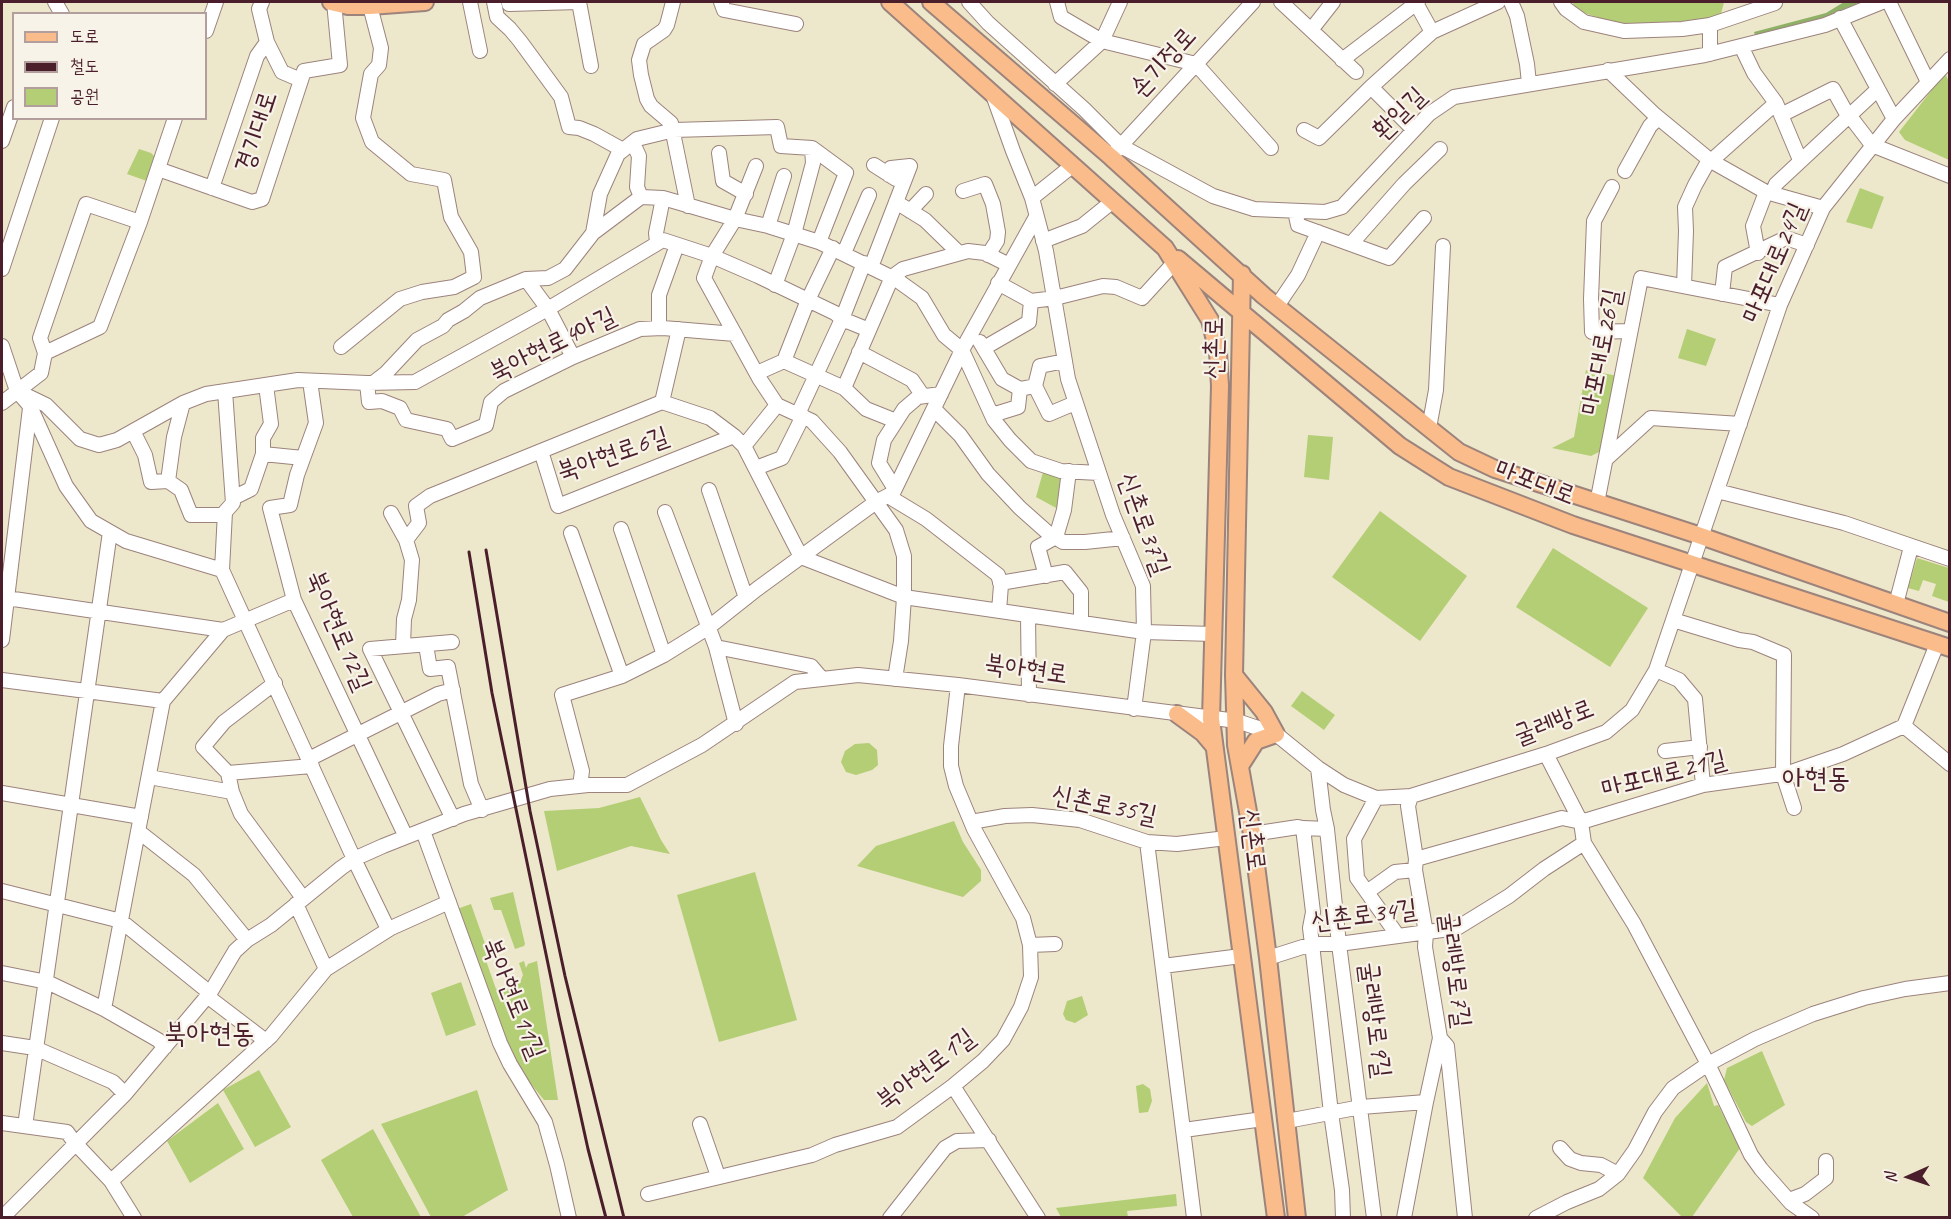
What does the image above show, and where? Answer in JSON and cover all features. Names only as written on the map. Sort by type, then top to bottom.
[{"type":"main road","name":"경기대로","points":[[333,2],[348,6],[370,6],[425,2]]},
{"type":"main road","points":[[931,2],[942,7],[1116,152],[1242,274]]},
{"type":"main road","name":"신촌로","points":[[896,5],[1170,255],[1210,320],[1219,365],[1220,386],[1212,688],[1223,720],[1236,745],[1252,834],[1297,1218]]},
{"type":"main road","name":"마포대로","points":[[1170,255],[1400,446],[1449,477],[1573,525],[1943,646]]},
{"type":"main road","name":"신촌로","points":[[1242,274],[1234,675],[1214,746],[1276,1218]]},
{"type":"main road","name":"마포대로","points":[[1242,274],[1264,296],[1459,452],[1495,469],[1702,536],[1950,623]]},
{"type":"main road","points":[[1234,675],[1264,712],[1276,734],[1256,741],[1240,766]]},
{"type":"main road","points":[[1182,715],[1195,711],[1212,688]]},
{"type":"main road","points":[[1182,715],[1214,746]]},
{"type":"street","points":[[207,28],[216,2]]},
{"type":"street","points":[[261,2],[259,9],[267,42],[282,72],[301,80]]},
{"type":"street","name":"경기대로","points":[[158,169],[252,202],[262,199],[304,71],[340,65],[333,2]]},
{"type":"street","points":[[470,2],[480,51]]},
{"type":"street","points":[[494,2],[497,17],[520,41],[561,97],[568,127],[579,128],[628,146],[639,156],[637,188],[641,197]]},
{"type":"street","points":[[509,2],[509,4],[579,2],[591,66]]},
{"type":"street","points":[[673,2],[667,25],[664,30],[644,44],[639,60],[647,99],[651,106],[671,123],[674,130],[688,206]]},
{"type":"street","points":[[721,2],[724,10],[796,24]]},
{"type":"street","name":"환일길","points":[[969,2],[988,23],[1084,109],[1116,152],[1213,196],[1254,209],[1325,212],[1342,207],[1429,114],[1455,97],[1710,54],[1825,25],[1882,2]]},
{"type":"street","points":[[1057,2],[1061,17],[1102,40],[1196,64],[1271,148]]},
{"type":"street","points":[[1055,84],[1102,40],[1120,2]]},
{"type":"street","name":"손기정로","points":[[1116,152],[1253,2]]},
{"type":"street","points":[[1281,2],[1356,72]]},
{"type":"street","points":[[1311,30],[1333,2]]},
{"type":"street","points":[[1342,60],[1417,2],[1432,32]]},
{"type":"street","points":[[1304,130],[1319,138],[1432,32],[1498,2]]},
{"type":"street","points":[[1511,2],[1517,16],[1529,83]]},
{"type":"street","points":[[1561,2],[1566,9],[1584,22],[1624,32],[1710,25],[1775,3]]},
{"type":"street","points":[[1890,2],[1928,82]]},
{"type":"street","points":[[341,347],[388,306],[400,299],[422,292],[454,287],[474,277],[471,252],[451,217],[444,180],[411,174],[372,142],[363,118],[371,74],[379,65],[381,48],[370,6]]},
{"type":"street","points":[[1840,18],[1894,119]]},
{"type":"street","points":[[1710,25],[1710,54]]},
{"type":"street","points":[[212,188],[257,56],[267,42]]},
{"type":"street","points":[[1741,46],[1754,73],[1778,109],[1800,160]]},
{"type":"street","name":"마포대로24길","points":[[1702,536],[1780,305],[1823,208],[1894,119],[1950,59]]},
{"type":"street","points":[[1608,70],[1658,118],[1710,161],[1769,193],[1823,208]]},
{"type":"street","points":[[1371,87],[1414,130]]},
{"type":"street","points":[[1684,286],[1685,207],[1695,185],[1710,161],[1778,109],[1833,89],[1848,116],[1872,145],[1950,176]]},
{"type":"street","points":[[1758,253],[1753,226],[1769,193],[1800,160],[1878,89]]},
{"type":"street","name":"신촌로37길","points":[[993,95],[1032,198],[1055,298],[1068,379],[1075,403],[1122,538],[1143,586],[1144,632],[1134,709]]},
{"type":"street","points":[[2,141],[12,113]]},
{"type":"street","points":[[1625,171],[1650,126],[1658,118]]},
{"type":"street","points":[[2,269],[51,120]]},
{"type":"street","points":[[45,353],[100,327],[140,222],[173,120]]},
{"type":"street","points":[[593,233],[600,194],[618,154],[638,139],[674,130],[777,127],[781,146],[812,148],[846,173],[819,242]]},
{"type":"street","points":[[775,285],[794,234],[813,163],[812,148]]},
{"type":"street","points":[[1350,244],[1404,184],[1440,149]]},
{"type":"street","points":[[719,153],[723,181],[746,194]]},
{"type":"street","points":[[756,468],[782,458],[910,166],[891,168],[889,175],[874,165]]},
{"type":"street","points":[[756,166],[735,219],[712,256],[704,278],[777,405],[812,421],[840,452],[886,496],[926,519],[998,575],[999,611]]},
{"type":"street","points":[[1032,198],[1072,166]]},
{"type":"street","points":[[768,226],[784,176]]},
{"type":"street","points":[[963,191],[985,184],[993,204],[998,241],[988,255]]},
{"type":"street","points":[[1612,187],[1594,221],[1592,332],[1630,331]]},
{"type":"street","points":[[910,211],[927,194]]},
{"type":"street","points":[[757,373],[784,361],[808,300],[839,251],[869,195]]},
{"type":"street","points":[[370,383],[386,372],[421,337],[443,326],[480,298],[526,279],[548,278],[566,269],[593,233],[641,197],[663,198],[819,242],[892,277],[922,298],[944,335],[962,350],[992,415],[1010,440],[1031,460],[1061,471],[1098,473]]},
{"type":"street","points":[[657,242],[656,233],[663,198]]},
{"type":"street","points":[[1043,241],[1082,226],[1113,201]]},
{"type":"street","points":[[896,202],[925,220],[959,254]]},
{"type":"street","points":[[2,403],[41,373],[45,353],[40,338],[86,204],[140,222]]},
{"type":"street","points":[[1295,211],[1298,225],[1389,258],[1424,218]]},
{"type":"street","points":[[580,786],[582,771],[562,695],[622,676],[664,655],[709,627],[886,496],[934,409],[998,283],[1036,217]]},
{"type":"street","points":[[1277,306],[1298,275],[1318,232]]},
{"type":"street","points":[[1722,294],[1725,267],[1786,238],[1807,245]]},
{"type":"street","points":[[17,391],[46,405],[81,439],[99,445],[117,440],[183,404],[207,394],[298,380],[415,382],[548,309],[663,240],[712,256],[869,330]]},
{"type":"street","name":"북아현로4아길","points":[[659,328],[659,295],[677,245]]},
{"type":"street","points":[[1428,428],[1436,390],[1443,246]]},
{"type":"street","points":[[844,388],[892,277],[903,269],[968,251],[988,255],[1009,265]]},
{"type":"street","points":[[998,283],[1030,301],[1055,298],[1103,286],[1116,287],[1142,298],[1170,255]]},
{"type":"street","name":"마포대로26길","points":[[1597,503],[1641,278],[1780,305]]},
{"type":"street","points":[[526,279],[548,309],[573,357]]},
{"type":"street","points":[[984,348],[1029,322],[1030,301]]},
{"type":"street","name":"북아현로4아길","points":[[370,383],[369,402],[382,401],[400,408],[406,420],[447,429],[452,439],[486,424],[491,402],[504,391],[573,357],[640,329],[679,329],[735,334]]},
{"type":"street","points":[[663,402],[679,329]]},
{"type":"street","points":[[973,330],[1002,380],[1020,389],[1035,386]]},
{"type":"street","points":[[2,346],[17,391],[30,406],[66,486],[91,521],[126,541],[222,570]]},
{"type":"street","points":[[859,352],[912,380],[923,396]]},
{"type":"street","points":[[784,361],[844,388],[866,409],[896,421]]},
{"type":"street","points":[[1065,361],[1040,366],[1035,386],[1049,414],[1075,403]]},
{"type":"street","name":"북아현로12길","points":[[310,381],[316,423],[303,458],[290,505],[270,508],[294,600],[406,837]]},
{"type":"street","points":[[232,498],[251,489],[263,454],[263,438],[271,424],[266,385]]},
{"type":"street","points":[[992,415],[1018,407],[1020,389]]},
{"type":"street","points":[[225,391],[233,503],[225,512],[222,570],[354,860],[386,925],[391,928]]},
{"type":"street","points":[[895,679],[901,641],[904,556],[886,496],[879,463],[884,440],[904,409],[918,397],[941,394]]},
{"type":"street","name":"북아현로6길","points":[[406,540],[419,523],[416,506],[430,496],[663,402],[710,418],[739,441],[756,468],[801,557]]},
{"type":"street","points":[[168,481],[174,437],[183,404]]},
{"type":"street","points":[[739,441],[777,405]]},
{"type":"street","points":[[2,640],[30,406]]},
{"type":"street","points":[[934,409],[960,435],[988,474],[1020,508],[1047,532],[1063,542],[1122,538]]},
{"type":"street","points":[[1606,459],[1651,418],[1740,424]]},
{"type":"street","points":[[133,431],[145,455],[152,482],[168,481],[181,490],[191,516],[225,516]]},
{"type":"street","name":"북아현로6길","points":[[541,451],[558,506],[739,441]]},
{"type":"street","points":[[263,454],[303,458]]},
{"type":"street","points":[[1046,576],[1038,547],[1056,537],[1064,510],[1069,471]]},
{"type":"street","points":[[709,490],[746,598]]},
{"type":"street","points":[[1718,491],[1844,523],[1950,559]]},
{"type":"street","points":[[665,512],[716,647],[736,724]]},
{"type":"street","points":[[391,513],[406,540],[412,560],[409,600],[404,619],[403,646]]},
{"type":"street","points":[[621,529],[664,655]]},
{"type":"street","points":[[25,1126],[110,532]]},
{"type":"street","points":[[571,533],[622,676]]},
{"type":"street","name":"굴레방로","points":[[1223,720],[1276,734],[1318,768],[1344,785],[1376,798],[1412,796],[1546,754],[1606,732],[1632,710],[1656,670],[1702,536]]},
{"type":"street","points":[[1896,604],[1911,547]]},
{"type":"street","points":[[801,557],[904,597],[1144,632],[1213,634]]},
{"type":"street","points":[[1000,583],[1065,572],[1081,592],[1081,623]]},
{"type":"street","points":[[7,598],[223,630]]},
{"type":"street","points":[[104,1009],[163,701],[223,630],[294,600]]},
{"type":"street","points":[[1028,615],[1029,695]]},
{"type":"street","points":[[1673,620],[1753,642],[1784,655],[1783,774],[1794,808]]},
{"type":"street","points":[[452,642],[370,649],[453,819]]},
{"type":"street","points":[[426,645],[430,669],[448,667],[471,784],[482,810]]},
{"type":"street","points":[[1943,646],[1904,726],[1950,764]]},
{"type":"street","points":[[716,647],[811,666],[822,679]]},
{"type":"street","points":[[1656,670],[1679,680],[1695,699],[1703,785]]},
{"type":"street","name":"북아현로","points":[[2,1218],[125,1094],[208,995],[235,951],[354,860],[406,837],[453,819],[550,789],[627,785],[702,745],[795,682],[858,675],[1223,720]]},
{"type":"street","points":[[2,680],[163,701]]},
{"type":"street","points":[[275,683],[224,722],[203,747],[228,773],[232,792],[241,814],[300,901],[326,969]]},
{"type":"street","name":"북아현로1길","points":[[648,1194],[812,1155],[835,1145],[897,1127],[953,1086],[1004,1040],[1021,1007],[1031,977],[1030,945],[1023,918],[971,822],[956,786],[951,766],[951,746],[958,686]]},
{"type":"street","name":"북아현로12길","points":[[358,734],[438,694],[453,690]]},
{"type":"street","name":"마포대로21길","points":[[1416,864],[1562,818],[1581,822],[1703,785],[1783,774],[1843,754],[1904,726]]},
{"type":"street","points":[[228,773],[310,762],[358,734]]},
{"type":"street","points":[[1665,751],[1700,747]]},
{"type":"street","points":[[1546,754],[1581,822],[1584,843],[1634,924],[1707,1064],[1751,1155],[1789,1200],[1812,1218]]},
{"type":"street","name":"굴레방로9길","points":[[1318,768],[1374,1218]]},
{"type":"street","points":[[149,777],[232,792]]},
{"type":"street","points":[[2,793],[141,816]]},
{"type":"street","name":"굴레방로7길","points":[[1404,1218],[1440,1038],[1425,947],[1426,933],[1408,806],[1412,796]]},
{"type":"street","points":[[1376,798],[1353,839],[1357,878],[1398,936]]},
{"type":"street","name":"신촌로35길","points":[[971,822],[1005,816],[1032,815],[1080,820],[1147,842],[1177,844],[1226,838]]},
{"type":"street","points":[[1327,829],[1303,828],[1313,912],[1310,928],[1342,1190],[1343,1218]]},
{"type":"street","name":"신촌로","points":[[1252,834],[1303,828]]},
{"type":"street","points":[[138,831],[194,875],[247,940]]},
{"type":"street","name":"북아현로11길","points":[[423,831],[500,1044],[545,1122],[569,1218]]},
{"type":"street","points":[[1147,842],[1194,1218]]},
{"type":"street","name":"신촌로34길","points":[[1268,958],[1312,944],[1339,944],[1457,928],[1509,896],[1544,869],[1584,843]]},
{"type":"street","points":[[1367,892],[1395,872],[1416,864]]},
{"type":"street","points":[[2,891],[121,921],[266,1041]]},
{"type":"street","points":[[111,1181],[266,1041],[326,969],[391,928],[449,902]]},
{"type":"street","points":[[1030,945],[1054,944]]},
{"type":"street","points":[[1163,966],[1241,956]]},
{"type":"street","points":[[2,974],[46,982],[104,1009],[158,1040],[165,1047]]},
{"type":"street","points":[[1536,1218],[1599,1189],[1618,1174],[1635,1150],[1655,1112],[1673,1088],[1707,1064],[1755,1039],[1814,1014],[1864,998],[1905,989],[1950,983]]},
{"type":"street","points":[[1440,1038],[1447,1046],[1465,1218]]},
{"type":"street","points":[[2,1043],[35,1048],[113,1082],[125,1094]]},
{"type":"street","points":[[953,1086],[1038,1218]]},
{"type":"street","points":[[1287,1121],[1361,1107],[1426,1102]]},
{"type":"street","points":[[1184,1130],[1263,1119]]},
{"type":"street","points":[[2,1124],[67,1132],[111,1181],[130,1216]]},
{"type":"street","points":[[700,1124],[718,1176]]},
{"type":"street","points":[[890,1218],[945,1148],[957,1141],[989,1140]]},
{"type":"street","points":[[1560,1148],[1570,1159],[1581,1163],[1601,1165],[1618,1174]]},
{"type":"street","points":[[1789,1200],[1805,1194],[1826,1178],[1826,1161]]},
{"type":"green space","points":[[1572,2],[1724,2],[1720,18],[1698,22],[1628,27],[1578,11]]},
{"type":"green space","points":[[1844,2],[1861,2],[1822,18],[1755,35],[1754,32],[1826,13]]},
{"type":"green space","points":[[1945,73],[1949,82],[1949,160],[1905,140],[1899,132]]},
{"type":"green space","points":[[139,149],[155,157],[147,181],[127,174]]},
{"type":"green space","points":[[1860,188],[1884,197],[1872,229],[1846,222]]},
{"type":"green space","points":[[1687,329],[1716,339],[1706,366],[1678,358]]},
{"type":"green space","points":[[1586,370],[1618,376],[1605,449],[1591,456],[1552,448],[1574,437]]},
{"type":"green space","points":[[1308,435],[1333,437],[1329,480],[1304,477]]},
{"type":"green space","points":[[1045,465],[1064,471],[1058,509],[1036,497]]},
{"type":"green space","points":[[1380,511],[1467,576],[1420,641],[1332,577]]},
{"type":"green space","points":[[1553,548],[1648,608],[1610,667],[1516,607]]},
{"type":"green space","points":[[1917,558],[1949,568],[1949,602],[1932,596],[1936,584],[1923,580],[1919,591],[1908,588]]},
{"type":"green space","points":[[1302,691],[1335,715],[1324,730],[1291,706]]},
{"type":"green space","points":[[869,743],[877,750],[878,765],[872,770],[856,775],[846,772],[841,762],[845,751],[855,744]]},
{"type":"green space","points":[[640,797],[670,854],[631,846],[557,871],[544,811],[599,808]]},
{"type":"green space","points":[[954,821],[963,842],[981,870],[981,881],[963,897],[857,866],[876,846]]},
{"type":"green space","points":[[755,872],[797,1020],[719,1042],[677,895]]},
{"type":"green space","points":[[513,892],[525,944],[515,949],[501,910],[494,910],[490,898]]},
{"type":"green space","points":[[471,904],[489,955],[485,958],[496,989],[521,980],[523,975],[519,963],[524,961],[526,968],[528,964],[537,961],[558,1100],[544,1100],[515,1064],[457,909]]},
{"type":"green space","points":[[461,982],[476,1025],[446,1036],[431,993]]},
{"type":"green space","points":[[1082,996],[1088,1015],[1075,1023],[1066,1020],[1063,1014],[1067,1001]]},
{"type":"green space","points":[[1762,1051],[1785,1105],[1752,1126],[1746,1122],[1724,1080],[1727,1068]]},
{"type":"green space","points":[[259,1070],[291,1127],[255,1147],[223,1090]]},
{"type":"green space","points":[[1707,1083],[1714,1106],[1718,1105],[1740,1148],[1692,1217],[1682,1217],[1643,1178],[1675,1118]]},
{"type":"green space","points":[[1143,1084],[1150,1089],[1152,1101],[1148,1112],[1139,1113],[1136,1086]]},
{"type":"green space","points":[[477,1090],[508,1190],[462,1217],[431,1217],[381,1124]]},
{"type":"green space","points":[[218,1103],[244,1149],[190,1183],[167,1141]]},
{"type":"green space","points":[[373,1129],[421,1217],[353,1217],[321,1160]]},
{"type":"green space","points":[[1176,1194],[1177,1206],[1127,1211],[1128,1217],[1061,1217],[1056,1208]]},
{"type":"railway","points":[[486,550],[530,811],[565,976],[624,1218]]},
{"type":"railway","points":[[469,552],[492,693],[559,1017],[588,1149],[606,1218]]},
{"type":"district","name":"아현동","points":[[1816,780]]},
{"type":"district","name":"북아현동","points":[[209,1035]]}]
